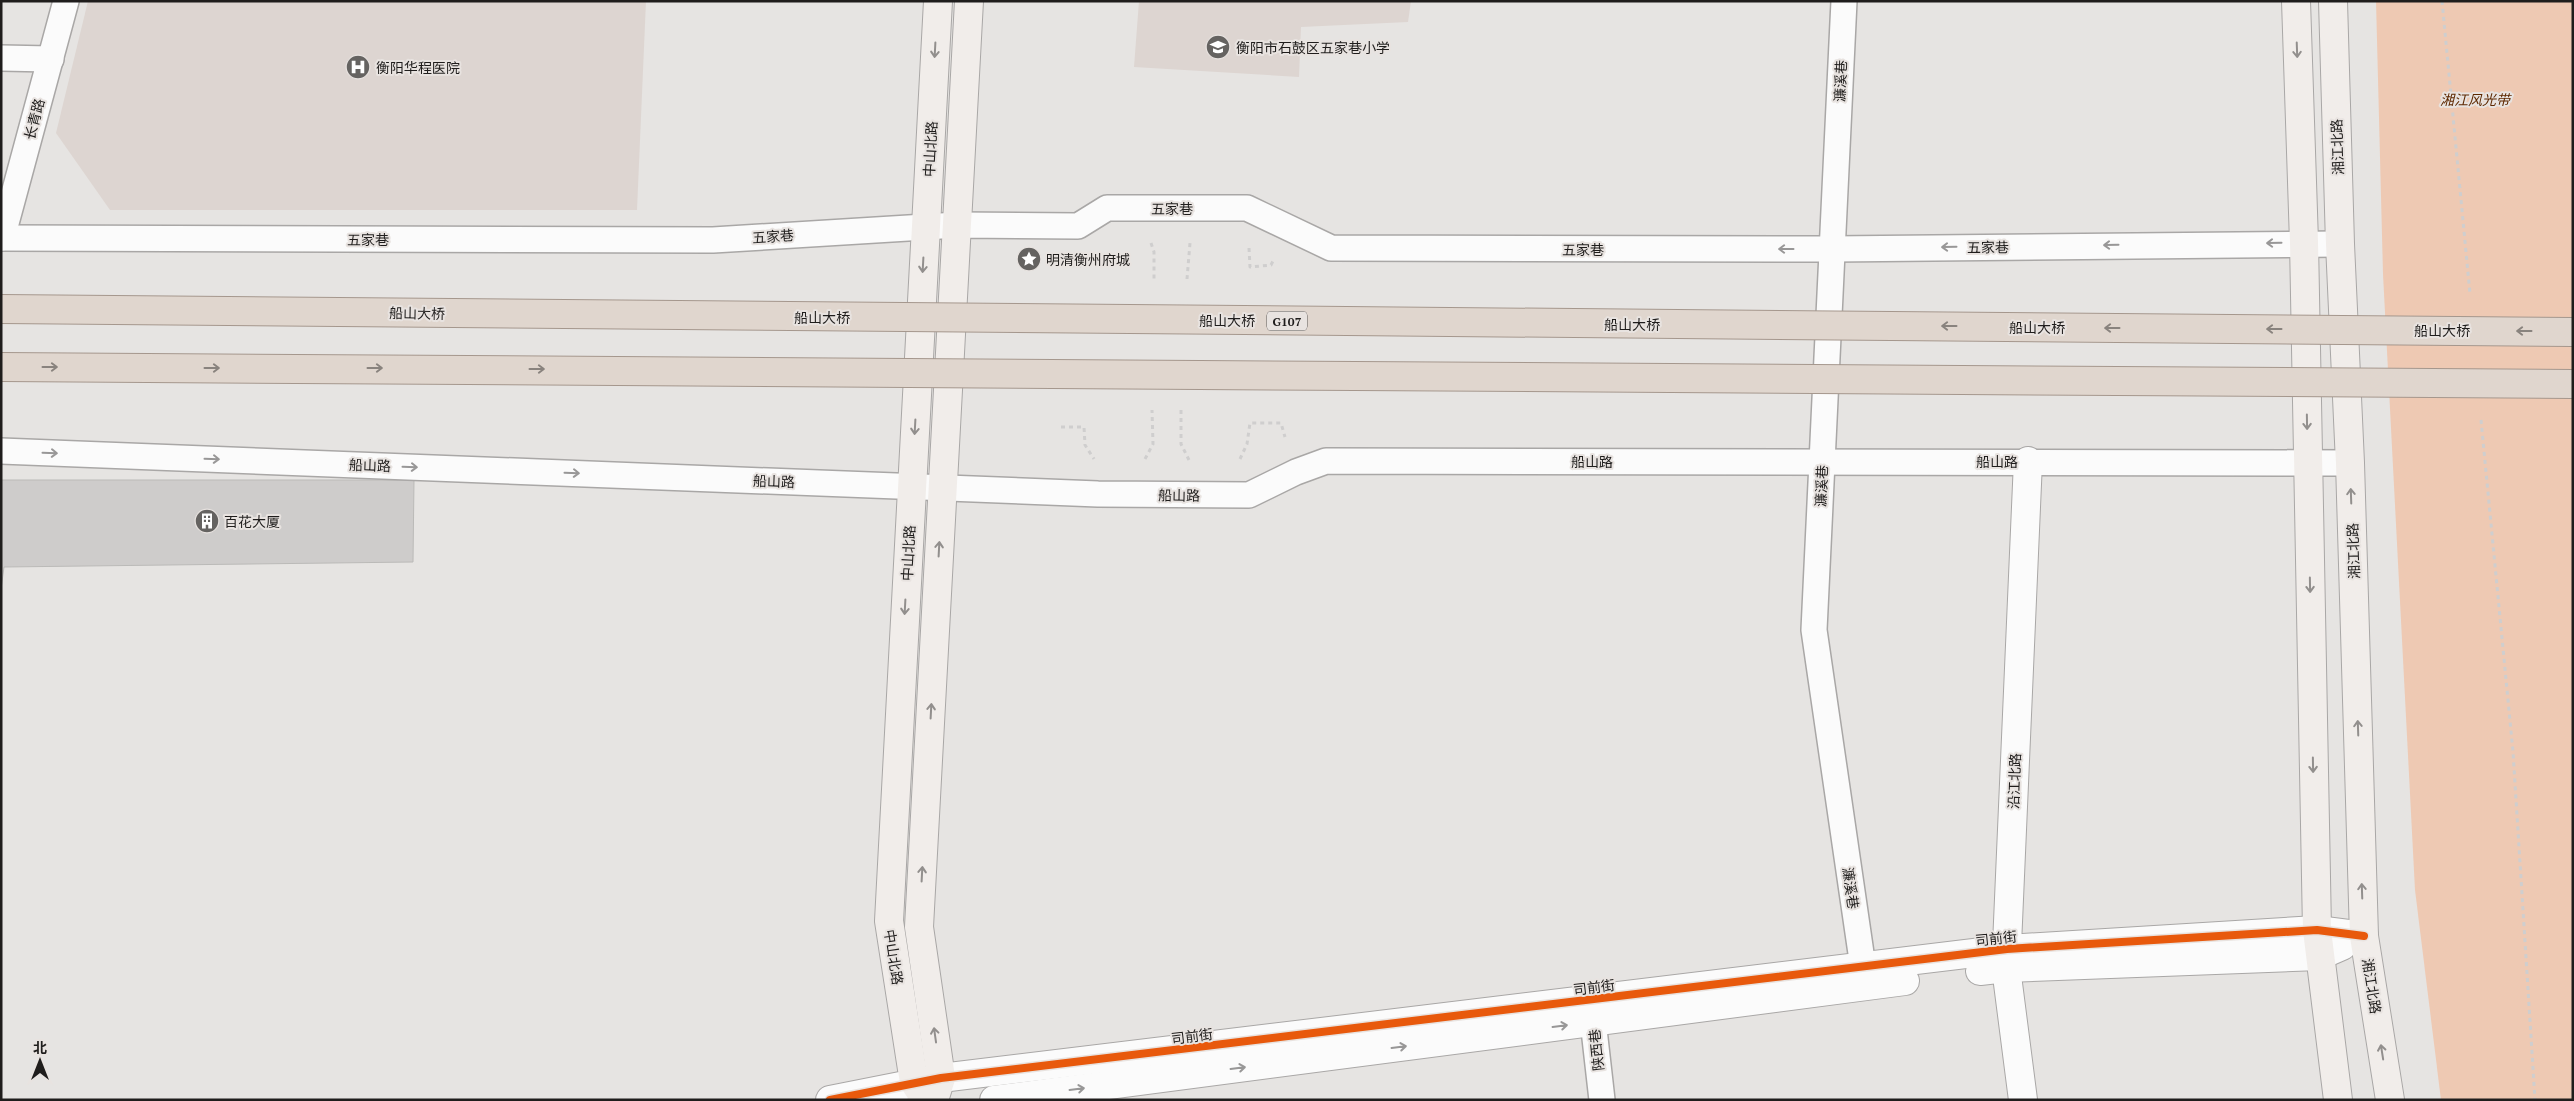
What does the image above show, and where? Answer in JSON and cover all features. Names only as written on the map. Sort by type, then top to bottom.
[{"type":"highway","name":"船山大桥","points":[[1,308],[2573,332]]},
{"type":"highway","points":[[1,367],[2573,384]]},
{"type":"main road","name":"中山北路","points":[[929,1090],[889,921],[938,1]]},
{"type":"main road","name":"中山北路","points":[[929,1090],[919,927],[969,1]]},
{"type":"main road","points":[[2296,1],[2304,242],[2318,943],[2338,1100]]},
{"type":"main road","name":"湘江北路","points":[[2333,1],[2340,244],[2350,463],[2364,936],[2390,1100]]},
{"type":"street","name":"沿江北路","points":[[2023,1100],[2006,958],[2028,461]]},
{"type":"street","name":"司前街","points":[[994,1100],[1592,1011],[1863,967],[2318,943],[2364,936]]},
{"type":"street","name":"司前街","points":[[830,1100],[929,1090],[1592,1011],[2006,958]]},
{"type":"lane","name":"长青路","points":[[2,238],[66,1]]},
{"type":"lane","name":"濂溪巷","points":[[1844,1],[1814,630],[1863,967]]},
{"type":"lane","points":[[1,58],[51,59]]},
{"type":"lane","name":"五家巷","points":[[2,238],[713,240],[926,226],[1078,226],[1107,208],[1247,208],[1331,248],[1832,249],[2304,242],[2340,244]]},
{"type":"lane","name":"船山路","points":[[1,451],[1098,494],[1249,495],[1296,472],[1326,461],[2308,461],[2350,463]]},
{"type":"lane","name":"陕西巷","points":[[1592,1011],[1602,1100]]},
{"type":"path","points":[[2442,1],[2470,298]]},
{"type":"path","points":[[1056,265],[1080,266]]},
{"type":"path","points":[[1250,267],[1272,265]]},
{"type":"path","points":[[1141,466],[1153,444],[1152,409]]},
{"type":"path","points":[[1181,410],[1181,444],[1192,466]]},
{"type":"path","points":[[2481,416],[2513,752],[2534,1100]]},
{"type":"path","points":[[1238,461],[1247,444],[1250,423],[1281,423]]},
{"type":"path","points":[[1061,427],[1084,427],[1085,445],[1094,458],[1101,462]]},
{"type":"shaded area","name":"衡阳华程医院","points":[[88,1],[646,1],[637,210],[110,210],[56,133]]},
{"type":"shaded area","name":"衡阳市石鼓区五家巷小学","points":[[1139,1],[1411,1],[1408,22],[1301,27],[1299,77],[1134,67]]},
{"type":"green space","name":"湘江风光带","points":[[2376,1],[2573,1],[2573,1100],[2441,1100],[2415,890],[2383,274]]},
{"type":"building","name":"百花大厦","points":[[1,480],[414,480],[413,562],[4,567],[1,589]]},
{"type":"cycle path","points":[[830,1100],[941,1078],[2007,949],[2317,930],[2364,936]]},
{"type":"place","name":"衡阳市石鼓区五家巷小学","points":[[1218,47]]},
{"type":"place","name":"衡阳华程医院","points":[[358,67]]},
{"type":"place","name":"明清衡州府城","points":[[1029,259]]},
{"type":"place","name":"百花大厦","points":[[207,521]]}]
